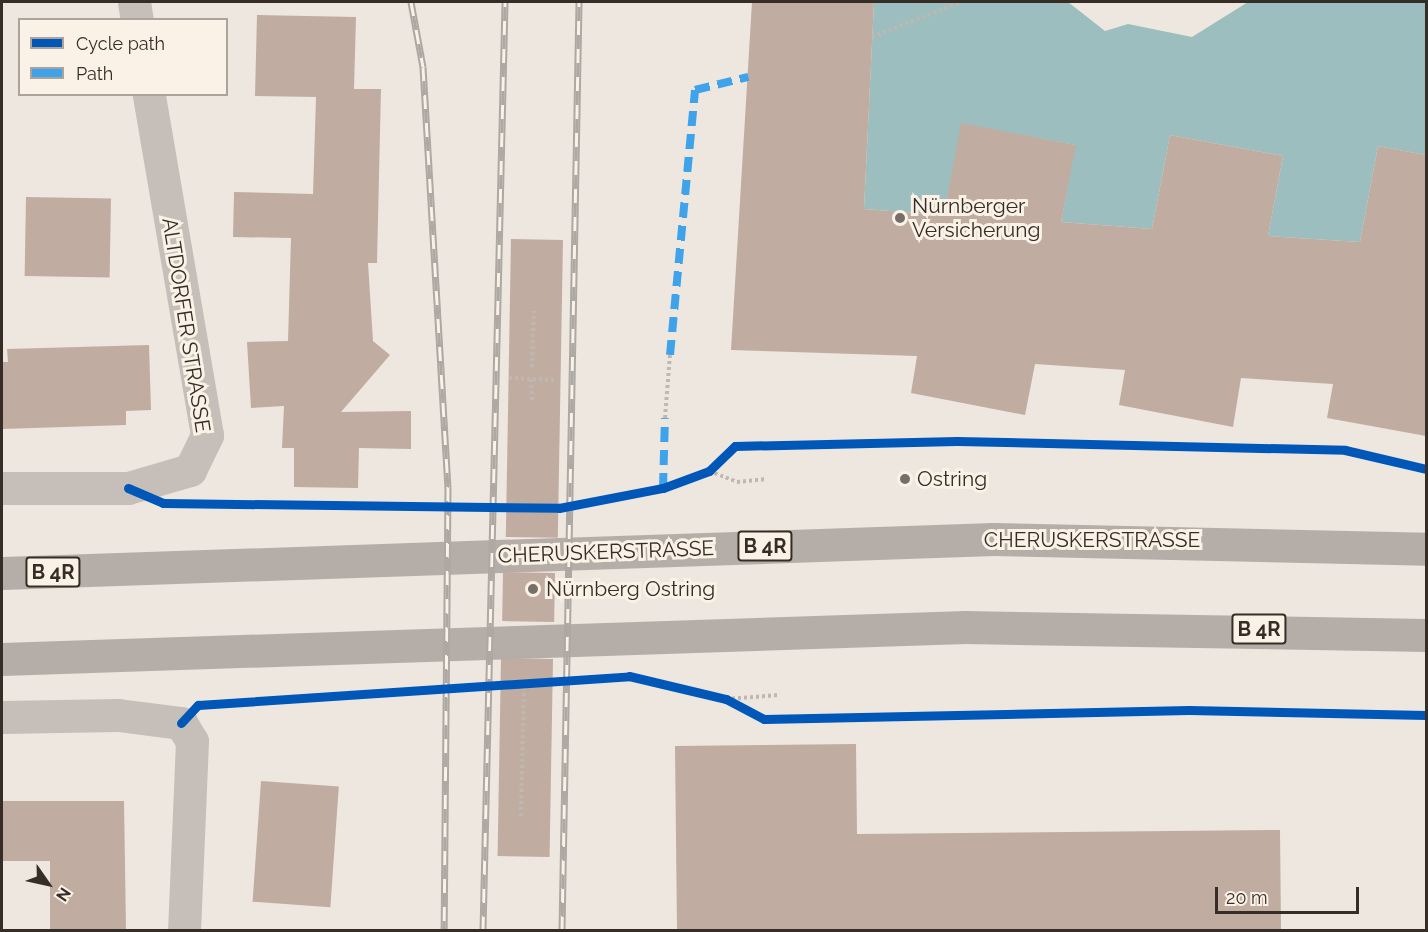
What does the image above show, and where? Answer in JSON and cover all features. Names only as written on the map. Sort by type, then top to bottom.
[{"type":"main road","name":"CHERUSKERSTRASSE","points":[[2,573],[981,539],[1426,549]]},
{"type":"main road","name":"B 4R","points":[[2,660],[965,627],[1426,635]]},
{"type":"street","points":[[134,2],[137,18]]},
{"type":"street","name":"ALTDORFER STRASSE","points":[[2,488],[128,488],[190,470],[207,435],[149,96]]},
{"type":"street","points":[[2,717],[118,715],[181,723],[192,741],[184,930]]},
{"type":"path","points":[[872,37],[961,2]]},
{"type":"path","points":[[532,367],[534,311]]},
{"type":"path","points":[[665,418],[670,355]]},
{"type":"path","points":[[509,378],[557,380]]},
{"type":"path","points":[[531,379],[532,400]]},
{"type":"path","points":[[709,471],[737,482],[767,479]]},
{"type":"path","points":[[521,816],[524,679]]},
{"type":"path","points":[[726,699],[779,695]]},
{"type":"water","points":[[874,2],[1068,2],[1105,31],[1128,24],[1192,37],[1248,2],[1426,2],[1426,155],[1378,146],[1360,242],[1268,236],[1283,156],[1170,135],[1152,229],[1061,222],[1075,145],[962,124],[944,215],[864,209]]},
{"type":"building","name":"Nürnberger Versicherung","points":[[752,2],[874,2],[864,209],[944,215],[961,123],[1076,145],[1061,222],[1152,229],[1170,135],[1283,156],[1268,236],[1360,242],[1378,146],[1426,155],[1426,436],[1327,418],[1333,384],[1241,378],[1233,427],[1119,405],[1125,370],[1035,364],[1025,415],[911,393],[917,356],[731,350]]},
{"type":"building","points":[[257,15],[356,17],[354,89],[381,89],[377,263],[368,263],[373,341],[390,355],[341,412],[411,411],[411,449],[359,448],[358,488],[294,487],[294,448],[282,448],[284,406],[251,408],[247,342],[288,341],[291,238],[233,237],[234,192],[313,194],[316,97],[255,96]]},
{"type":"building","points":[[26,197],[111,198],[110,277],[25,276]]},
{"type":"building","points":[[511,239],[563,240],[558,538],[506,537]]},
{"type":"building","points":[[149,345],[151,410],[126,411],[126,425],[2,429],[2,362],[8,362],[7,349]]},
{"type":"building","points":[[503,572],[555,573],[554,622],[502,621]]},
{"type":"building","points":[[501,658],[553,659],[550,857],[498,856]]},
{"type":"building","points":[[856,744],[857,834],[1280,830],[1281,930],[677,930],[675,746]]},
{"type":"building","points":[[261,781],[339,786],[330,907],[253,902]]},
{"type":"building","points":[[2,801],[124,801],[126,930],[50,930],[50,861],[2,861]]},
{"type":"railway","points":[[411,2],[423,67],[448,487],[444,930]]},
{"type":"railway","points":[[483,930],[505,2]]},
{"type":"railway","points":[[562,930],[579,2]]},
{"type":"marked path","points":[[670,355],[695,90],[748,77]]},
{"type":"marked path","points":[[663,488],[665,418]]},
{"type":"cycle path","points":[[128,488],[163,503],[559,508],[663,488],[709,471],[735,446],[957,441],[1345,450],[1426,469]]},
{"type":"cycle path","points":[[181,723],[198,705],[629,676],[726,699],[764,719],[1189,710],[1426,715]]},
{"type":"place","name":"Nürnberger Versicherung","points":[[900,218]]},
{"type":"place","name":"Ostring","points":[[905,479]]},
{"type":"place","name":"Nürnberg Ostring","points":[[533,589]]}]
